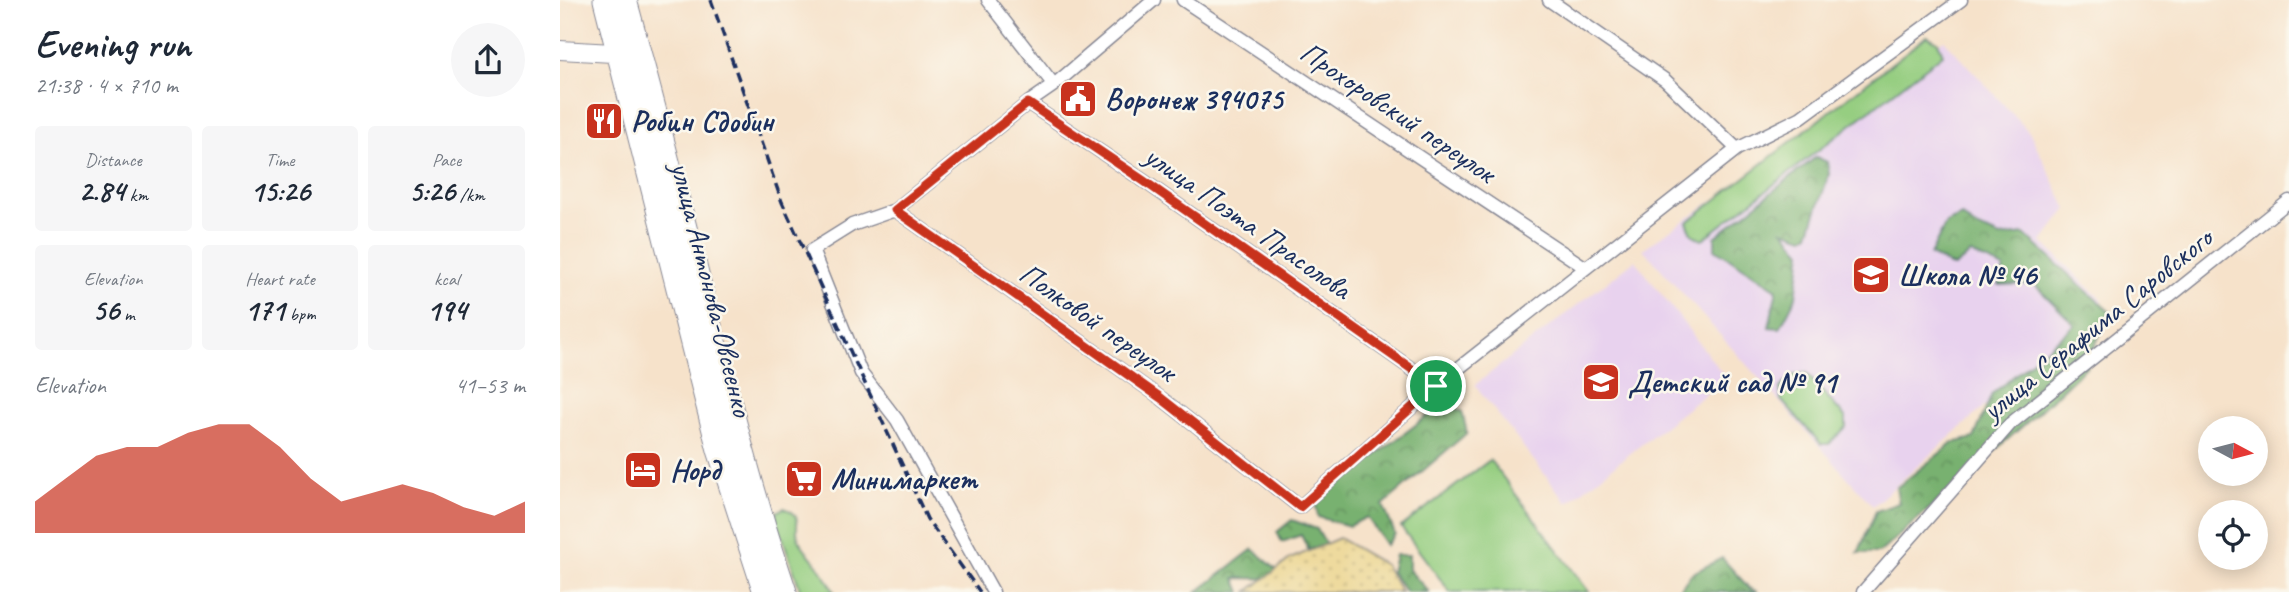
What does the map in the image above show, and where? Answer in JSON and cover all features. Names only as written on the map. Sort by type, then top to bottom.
[{"type":"highway","name":"улица Антонова-Овсеенко","points":[[605,0],[629,54],[761,521],[785,592]]},
{"type":"highway","name":"улица Антонова-Овсеенко","points":[[625,0],[629,54],[719,450],[765,592]]},
{"type":"street","points":[[988,0],[1054,85]]},
{"type":"street","points":[[993,592],[897,420],[861,373],[812,250],[852,225],[895,210],[1054,85],[1154,0]]},
{"type":"street","name":"Прохоровский переулок","points":[[1183,0],[1586,268]]},
{"type":"street","points":[[1549,0],[1665,80],[1737,149]]},
{"type":"street","points":[[1436,386],[1737,149],[1800,118],[1961,0]]},
{"type":"street","points":[[560,50],[629,54]]},
{"type":"street","name":"улица Поэта Прасолова","points":[[1028,103],[1156,188],[1436,386]]},
{"type":"street","name":"улица Серафима Саровского","points":[[1863,592],[2010,424],[2289,201]]},
{"type":"street","name":"Полковой переулок","points":[[895,210],[1161,398],[1300,507],[1436,386]]},
{"type":"shaded area","name":"Школа № 46","points":[[1944,40],[2030,133],[2067,209],[2042,242],[2103,301],[1873,506],[1643,249]]},
{"type":"shaded area","name":"Детский сад № 91","points":[[1635,260],[1726,378],[1567,503],[1475,385]]},
{"type":"green space","points":[[1927,36],[1938,42],[1943,54],[1702,240],[1692,234],[1687,222]]},
{"type":"green space","points":[[1816,157],[1827,162],[1829,174],[1809,234],[1804,237],[1783,230],[1802,251],[1796,297],[1780,328],[1769,327],[1777,289],[1715,249],[1715,237]]},
{"type":"green space","points":[[1962,216],[1974,226],[2000,237],[2024,234],[2110,312],[2086,367],[1879,553],[1858,553],[1876,511],[1899,503],[1896,488],[1953,443],[1974,438],[1992,394],[2075,325],[2034,284],[1999,285],[2004,268],[1971,254],[1954,267],[1930,255],[1946,223]]},
{"type":"green space","points":[[1806,373],[1846,418],[1846,427],[1829,444],[1821,444],[1781,400],[1780,388],[1794,375]]},
{"type":"green space","points":[[1443,404],[1462,411],[1467,433],[1383,505],[1395,534],[1386,545],[1367,517],[1349,526],[1318,517],[1315,502]]},
{"type":"green space","points":[[1490,460],[1589,592],[1450,592],[1401,527]]},
{"type":"green space","points":[[784,508],[797,518],[799,540],[834,592],[801,592],[777,521],[777,512]]},
{"type":"green space","points":[[1292,520],[1317,529],[1326,545],[1308,549],[1301,535],[1282,542],[1277,532]]},
{"type":"green space","points":[[1253,549],[1287,579],[1235,578],[1241,592],[1197,592]]},
{"type":"green space","points":[[1395,555],[1409,555],[1409,570],[1429,592],[1406,592],[1391,572]]},
{"type":"green space","points":[[1722,558],[1749,588],[1758,592],[1678,592],[1691,574]]},
{"type":"sand","points":[[1339,538],[1385,565],[1401,592],[1247,592],[1290,559]]},
{"type":"railway","points":[[711,0],[782,202],[927,519],[980,592]]},
{"type":"place","name":"Воронеж 394075","points":[[1078,99]]},
{"type":"place","name":"Робин Сдобин","points":[[604,121]]},
{"type":"place","name":"Школа № 46","points":[[1871,275]]},
{"type":"place","name":"Детский сад № 91","points":[[1601,382]]},
{"type":"place","name":"Норд","points":[[643,470]]},
{"type":"place","name":"Минимаркет","points":[[804,479]]},
{"type":"route","points":[[1028,103],[1436,386],[1300,507],[1161,398],[895,210],[1028,103]]}]
